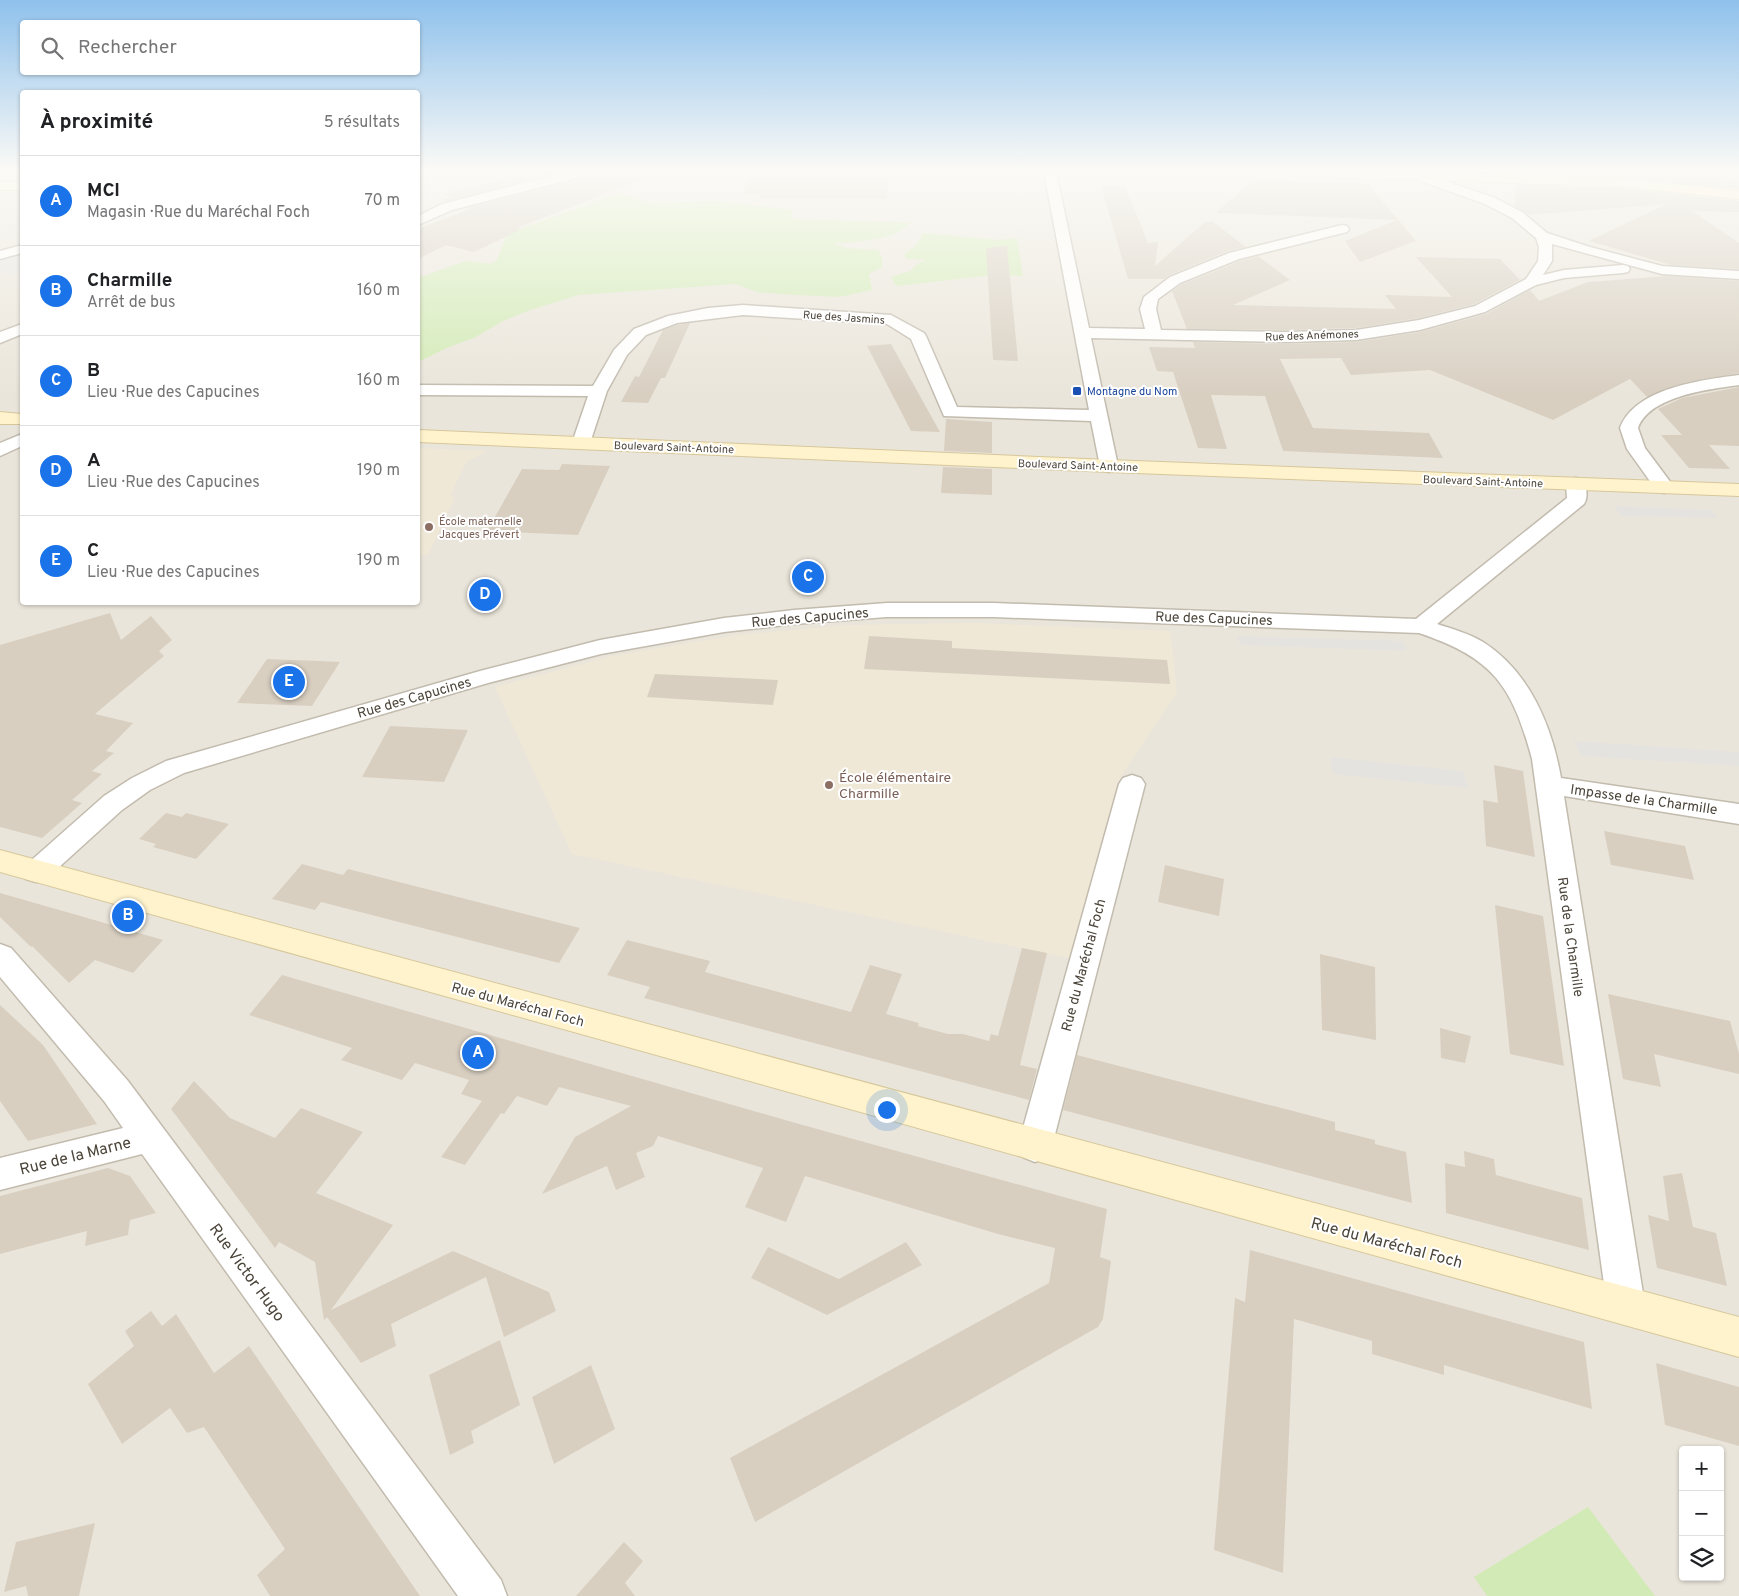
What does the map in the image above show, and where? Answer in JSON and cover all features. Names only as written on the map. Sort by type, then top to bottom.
[{"type":"street","points":[[1065,246],[1109,466]]},
{"type":"street","points":[[1154,335],[1148,309],[1151,297],[1175,280],[1234,256],[1272,246]]},
{"type":"street","points":[[1531,282],[1544,261],[1546,246]]},
{"type":"street","name":"Rue des Anémones","points":[[1574,246],[1662,270]]},
{"type":"street","points":[[0,256],[20,250]]},
{"type":"street","name":"Rue des Anémones","points":[[1083,333],[1286,337],[1356,335],[1420,325],[1480,308],[1531,282],[1589,270],[1662,270],[1739,275]]},
{"type":"street","name":"Rue des Jasmins","points":[[581,443],[598,391],[620,353],[640,332],[673,319],[708,313],[744,310],[891,320],[918,336],[950,412],[1099,416]]},
{"type":"street","points":[[0,338],[20,331]]},
{"type":"street","points":[[1664,487],[1636,449],[1629,428],[1634,417],[1650,404],[1666,397],[1739,380]]},
{"type":"street","points":[[420,390],[598,391]]},
{"type":"street","points":[[0,418],[20,419]]},
{"type":"street","name":"Boulevard Saint-Antoine","points":[[420,436],[1109,466],[1739,490]]},
{"type":"street","points":[[0,450],[20,440]]},
{"type":"street","points":[[1422,626],[1554,521],[1577,500],[1576,484]]},
{"type":"street","name":"Rue des Capucines","points":[[36,872],[113,803],[141,784],[175,767],[480,678],[600,647],[655,636],[794,616],[923,610],[994,610],[1422,626]]},
{"type":"street","name":"Rue de la Charmille","points":[[1422,626],[1475,647],[1509,676],[1525,702],[1537,732],[1545,760],[1626,1306]]},
{"type":"street","name":"Rue du Maréchal Foch","points":[[1036,1146],[1132,784]]},
{"type":"street","name":"Impasse de la Charmille","points":[[1548,785],[1739,814]]},
{"type":"street","name":"Rue du Maréchal Foch","points":[[0,861],[1739,1337]]},
{"type":"street","name":"Rue Victor Hugo","points":[[0,956],[116,1091],[485,1596]]},
{"type":"street","name":"Rue de la Marne","points":[[0,1174],[150,1137]]},
{"type":"shaded area","points":[[0,246],[20,246],[20,605],[420,605],[420,246],[1739,246],[1739,1596],[0,1596]]},
{"type":"shaded area","points":[[20,253],[20,272],[12,275],[0,271],[0,259]]},
{"type":"shaded area","name":"École maternelle Jacques Prévert","points":[[420,448],[487,451],[466,462],[451,494],[454,499],[428,555],[420,555]]},
{"type":"shaded area","points":[[1614,506],[1711,510],[1718,518],[1621,516]]},
{"type":"shaded area","name":"École élémentaire Charmille","points":[[975,623],[1170,631],[1177,692],[1120,778],[1069,958],[572,854],[495,687],[612,656],[737,635],[847,625]]},
{"type":"shaded area","points":[[1237,636],[1403,641],[1407,651],[1240,645]]},
{"type":"shaded area","points":[[1574,741],[1739,752],[1739,766],[1581,756]]},
{"type":"shaded area","points":[[1330,757],[1463,771],[1468,788],[1333,774]]},
{"type":"green space","points":[[502,246],[842,246],[878,250],[882,257],[882,267],[869,274],[872,290],[839,297],[757,292],[736,284],[579,295],[530,310],[503,321],[474,338],[449,347],[420,361],[420,277],[466,261],[491,264],[497,260]]},
{"type":"green space","points":[[915,246],[1018,246],[1023,276],[994,275],[896,286],[891,277],[910,271],[917,264],[926,260],[906,259],[904,254]]},
{"type":"green space","points":[[1588,1507],[1655,1596],[1487,1596],[1474,1577]]},
{"type":"building","points":[[420,246],[443,246],[420,258]]},
{"type":"building","points":[[452,246],[486,246],[474,252]]},
{"type":"building","points":[[1007,246],[1018,361],[993,360],[986,248]]},
{"type":"building","points":[[1119,246],[1157,246],[1155,266],[1177,246],[1246,247],[1228,251],[1169,275],[1164,279],[1128,279]]},
{"type":"building","points":[[1349,246],[1401,246],[1360,262]]},
{"type":"building","points":[[1608,246],[1739,246],[1739,269],[1671,265]]},
{"type":"building","points":[[1258,256],[1290,280],[1233,305],[1396,309],[1385,295],[1452,297],[1416,257],[1500,259],[1520,280],[1474,304],[1419,318],[1356,328],[1286,330],[1187,329],[1172,291],[1181,285],[1240,261]]},
{"type":"building","points":[[1669,276],[1739,281],[1739,373],[1688,382],[1647,397],[1630,379],[1553,420],[1430,370],[1351,375],[1341,358],[1280,359],[1313,428],[1429,433],[1443,458],[1283,451],[1265,396],[1211,395],[1227,449],[1198,448],[1173,372],[1157,371],[1149,347],[1195,348],[1193,342],[1286,344],[1356,342],[1420,332],[1486,314],[1530,290],[1539,301],[1588,282]]},
{"type":"building","points":[[690,323],[665,378],[661,378],[648,403],[621,402],[635,376],[639,377],[663,330]]},
{"type":"building","points":[[891,344],[940,432],[911,431],[867,346]]},
{"type":"building","points":[[1739,387],[1739,446],[1709,445],[1730,469],[1689,468],[1661,435],[1682,435],[1658,409],[1682,398]]},
{"type":"building","points":[[946,419],[992,422],[992,453],[944,451]]},
{"type":"building","points":[[562,464],[610,466],[578,535],[487,531],[522,469],[559,470]]},
{"type":"building","points":[[943,467],[992,469],[992,495],[941,493]]},
{"type":"building","points":[[110,613],[121,640],[151,616],[172,640],[159,651],[164,656],[95,714],[133,723],[106,751],[114,753],[92,771],[102,774],[72,800],[82,803],[42,838],[0,827],[0,645]]},
{"type":"building","points":[[869,636],[952,641],[952,648],[1167,660],[1170,684],[864,669]]},
{"type":"building","points":[[267,659],[340,662],[312,706],[237,703]]},
{"type":"building","points":[[655,674],[778,680],[773,705],[647,697]]},
{"type":"building","points":[[390,726],[468,730],[444,782],[362,777]]},
{"type":"building","points":[[1494,765],[1523,771],[1535,857],[1486,846],[1483,800],[1498,803]]},
{"type":"building","points":[[166,813],[182,817],[186,813],[229,824],[196,859],[153,847],[156,844],[139,839]]},
{"type":"building","points":[[1604,831],[1685,846],[1694,880],[1611,865]]},
{"type":"building","points":[[302,864],[343,875],[348,869],[580,928],[559,963],[321,902],[315,910],[272,899]]},
{"type":"building","points":[[1165,865],[1224,879],[1219,916],[1158,902]]},
{"type":"building","points":[[0,893],[163,940],[133,973],[95,960],[69,983],[0,917]]},
{"type":"building","points":[[1495,905],[1543,916],[1564,1066],[1510,1054]]},
{"type":"building","points":[[627,940],[710,961],[705,972],[851,1012],[870,965],[902,974],[886,1014],[919,1023],[918,1026],[948,1034],[963,1034],[989,1041],[991,1034],[998,1036],[1022,948],[1047,953],[1020,1065],[1037,1069],[1029,1100],[644,998],[650,987],[607,975]]},
{"type":"building","points":[[1320,954],[1375,967],[1376,1040],[1322,1030]]},
{"type":"building","points":[[282,975],[792,1122],[1107,1209],[1100,1257],[1111,1261],[1103,1319],[1098,1327],[755,1522],[730,1458],[1049,1283],[1055,1248],[998,1234],[805,1176],[786,1222],[745,1207],[763,1168],[658,1136],[653,1146],[636,1153],[645,1177],[616,1190],[607,1166],[542,1194],[575,1137],[631,1106],[559,1087],[547,1106],[517,1096],[504,1114],[501,1113],[465,1165],[441,1157],[482,1101],[461,1094],[469,1080],[415,1063],[402,1080],[341,1060],[352,1048],[249,1015]]},
{"type":"building","points":[[1608,994],[1730,1021],[1739,1054],[1739,1074],[1654,1054],[1661,1087],[1623,1079]]},
{"type":"building","points":[[0,1005],[43,1045],[97,1124],[28,1141],[0,1101]]},
{"type":"building","points":[[1440,1028],[1471,1036],[1465,1063],[1441,1058]]},
{"type":"building","points":[[1077,1055],[1335,1122],[1335,1130],[1375,1140],[1375,1144],[1406,1152],[1412,1203],[1063,1110]]},
{"type":"building","points":[[194,1081],[230,1118],[275,1138],[301,1108],[363,1132],[316,1193],[393,1225],[331,1310],[453,1251],[549,1292],[556,1311],[504,1337],[486,1277],[391,1324],[396,1346],[361,1363],[327,1317],[324,1320],[315,1262],[279,1242],[275,1248],[171,1109]]},
{"type":"building","points":[[1464,1151],[1494,1159],[1496,1175],[1582,1198],[1589,1250],[1446,1213],[1445,1163],[1465,1167]]},
{"type":"building","points":[[108,1168],[130,1176],[156,1213],[130,1220],[128,1235],[85,1246],[87,1231],[0,1254],[0,1196]]},
{"type":"building","points":[[1682,1173],[1693,1227],[1716,1233],[1727,1286],[1657,1268],[1648,1215],[1669,1221],[1663,1176]]},
{"type":"building","points":[[906,1242],[922,1265],[827,1315],[751,1278],[768,1247],[839,1279]]},
{"type":"building","points":[[1250,1250],[1584,1342],[1592,1409],[1444,1365],[1444,1375],[1372,1354],[1372,1341],[1294,1319],[1283,1573],[1214,1550],[1235,1298],[1245,1302]]},
{"type":"building","points":[[151,1311],[162,1326],[176,1314],[214,1373],[249,1346],[420,1596],[270,1596],[257,1575],[285,1549],[204,1427],[187,1433],[170,1408],[122,1444],[88,1384],[134,1346],[125,1331]]},
{"type":"building","points":[[500,1340],[520,1405],[471,1431],[474,1443],[450,1455],[429,1375]]},
{"type":"building","points":[[1656,1363],[1739,1387],[1739,1446],[1665,1425]]},
{"type":"building","points":[[591,1365],[615,1429],[554,1464],[532,1397]]},
{"type":"building","points":[[95,1523],[79,1596],[28,1596],[26,1586],[4,1592],[16,1542]]},
{"type":"building","points":[[624,1542],[643,1561],[625,1583],[635,1596],[576,1596]]},
{"type":"place","name":"Montagne du Nom","points":[[1077,391]]},
{"type":"place","name":"École maternelle Jacques Prévert","points":[[429,527]]},
{"type":"place","name":"B","points":[[808,577]]},
{"type":"place","name":"A","points":[[485,595]]},
{"type":"place","name":"C","points":[[289,682]]},
{"type":"place","name":"École élémentaire Charmille","points":[[829,785]]},
{"type":"place","name":"Charmille","points":[[128,916]]},
{"type":"place","name":"MCI","points":[[478,1053]]}]
